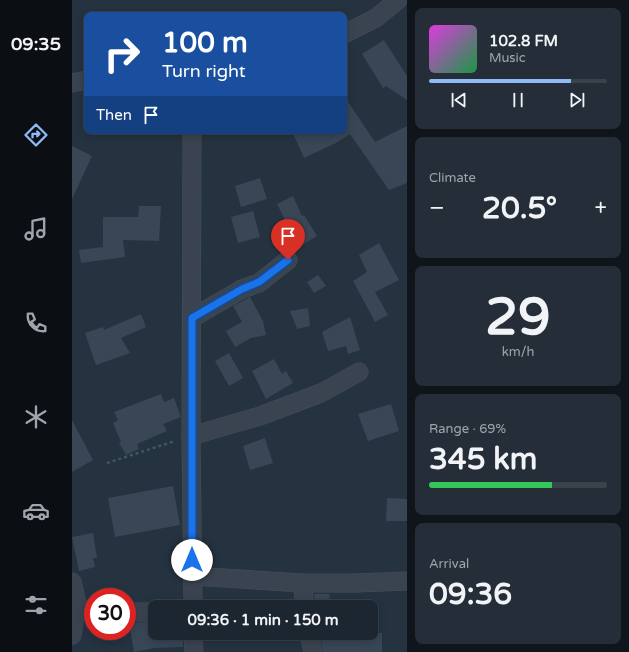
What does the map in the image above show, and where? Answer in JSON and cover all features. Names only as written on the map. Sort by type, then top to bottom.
[{"type":"street","points":[[347,32],[376,18],[398,0]]},
{"type":"street","points":[[72,83],[84,81]]},
{"type":"street","points":[[192,134],[191,436],[193,600]]},
{"type":"street","points":[[192,318],[242,289],[259,282],[288,260]]},
{"type":"street","points":[[191,436],[260,416],[321,393],[359,372]]},
{"type":"street","points":[[192,576],[302,583],[407,581]]},
{"type":"street","points":[[72,582],[81,604],[72,635]]},
{"type":"street","points":[[302,583],[304,600]]},
{"type":"street","points":[[136,612],[148,612]]},
{"type":"street","points":[[193,640],[194,652]]},
{"type":"street","points":[[310,640],[313,652]]},
{"type":"path","points":[[107,463],[191,436]]},
{"type":"building","points":[[384,40],[407,76],[407,100],[386,86],[383,88],[362,54]]},
{"type":"building","points":[[347,100],[375,142],[407,126],[407,183],[389,190],[350,134],[336,143],[304,158],[293,134],[347,134]]},
{"type":"building","points":[[72,146],[92,156],[72,199]]},
{"type":"building","points":[[260,178],[267,199],[241,207],[235,186]]},
{"type":"building","points":[[293,196],[302,216],[304,215],[317,236],[302,245],[287,219],[285,220],[277,204]]},
{"type":"building","points":[[139,206],[161,206],[159,241],[123,240],[125,257],[81,263],[79,250],[103,247],[103,217],[138,217]]},
{"type":"building","points":[[253,211],[260,237],[238,243],[231,217]]},
{"type":"building","points":[[379,243],[399,280],[375,292],[388,315],[375,322],[353,281],[367,272],[359,255]]},
{"type":"building","points":[[318,275],[326,286],[314,293],[307,282]]},
{"type":"building","points":[[250,297],[263,321],[266,335],[251,338],[235,347],[226,331],[242,322],[233,306]]},
{"type":"building","points":[[308,308],[310,326],[297,329],[290,311]]},
{"type":"building","points":[[141,314],[146,327],[121,338],[130,353],[96,365],[85,333],[103,327],[104,330]]},
{"type":"building","points":[[350,317],[360,350],[348,354],[346,346],[328,351],[322,332]]},
{"type":"building","points":[[229,353],[243,378],[229,386],[215,361]]},
{"type":"building","points":[[274,359],[282,374],[286,371],[293,383],[266,399],[252,371]]},
{"type":"building","points":[[161,394],[164,402],[174,398],[181,417],[163,424],[167,431],[137,444],[139,449],[126,455],[119,443],[121,442],[113,423],[118,420],[114,412]]},
{"type":"building","points":[[391,404],[399,431],[368,441],[358,414]]},
{"type":"building","points":[[72,420],[93,460],[72,472]]},
{"type":"building","points":[[265,438],[273,463],[250,470],[243,446]]},
{"type":"building","points":[[173,486],[180,525],[115,537],[108,498]]},
{"type":"building","points":[[387,498],[407,499],[407,521],[386,521]]},
{"type":"building","points":[[93,533],[97,558],[93,558],[95,567],[79,571],[72,537]]},
{"type":"building","points":[[314,594],[330,594],[329,600],[315,600]]},
{"type":"building","points":[[148,622],[148,640],[183,640],[183,647],[155,648],[134,652],[132,640],[136,640],[136,623]]},
{"type":"building","points":[[378,633],[382,633],[382,652],[323,652],[321,640],[378,640]]},
{"type":"route","points":[[192,560],[192,318],[242,289],[259,282],[268,276],[278,266],[288,260]]}]
